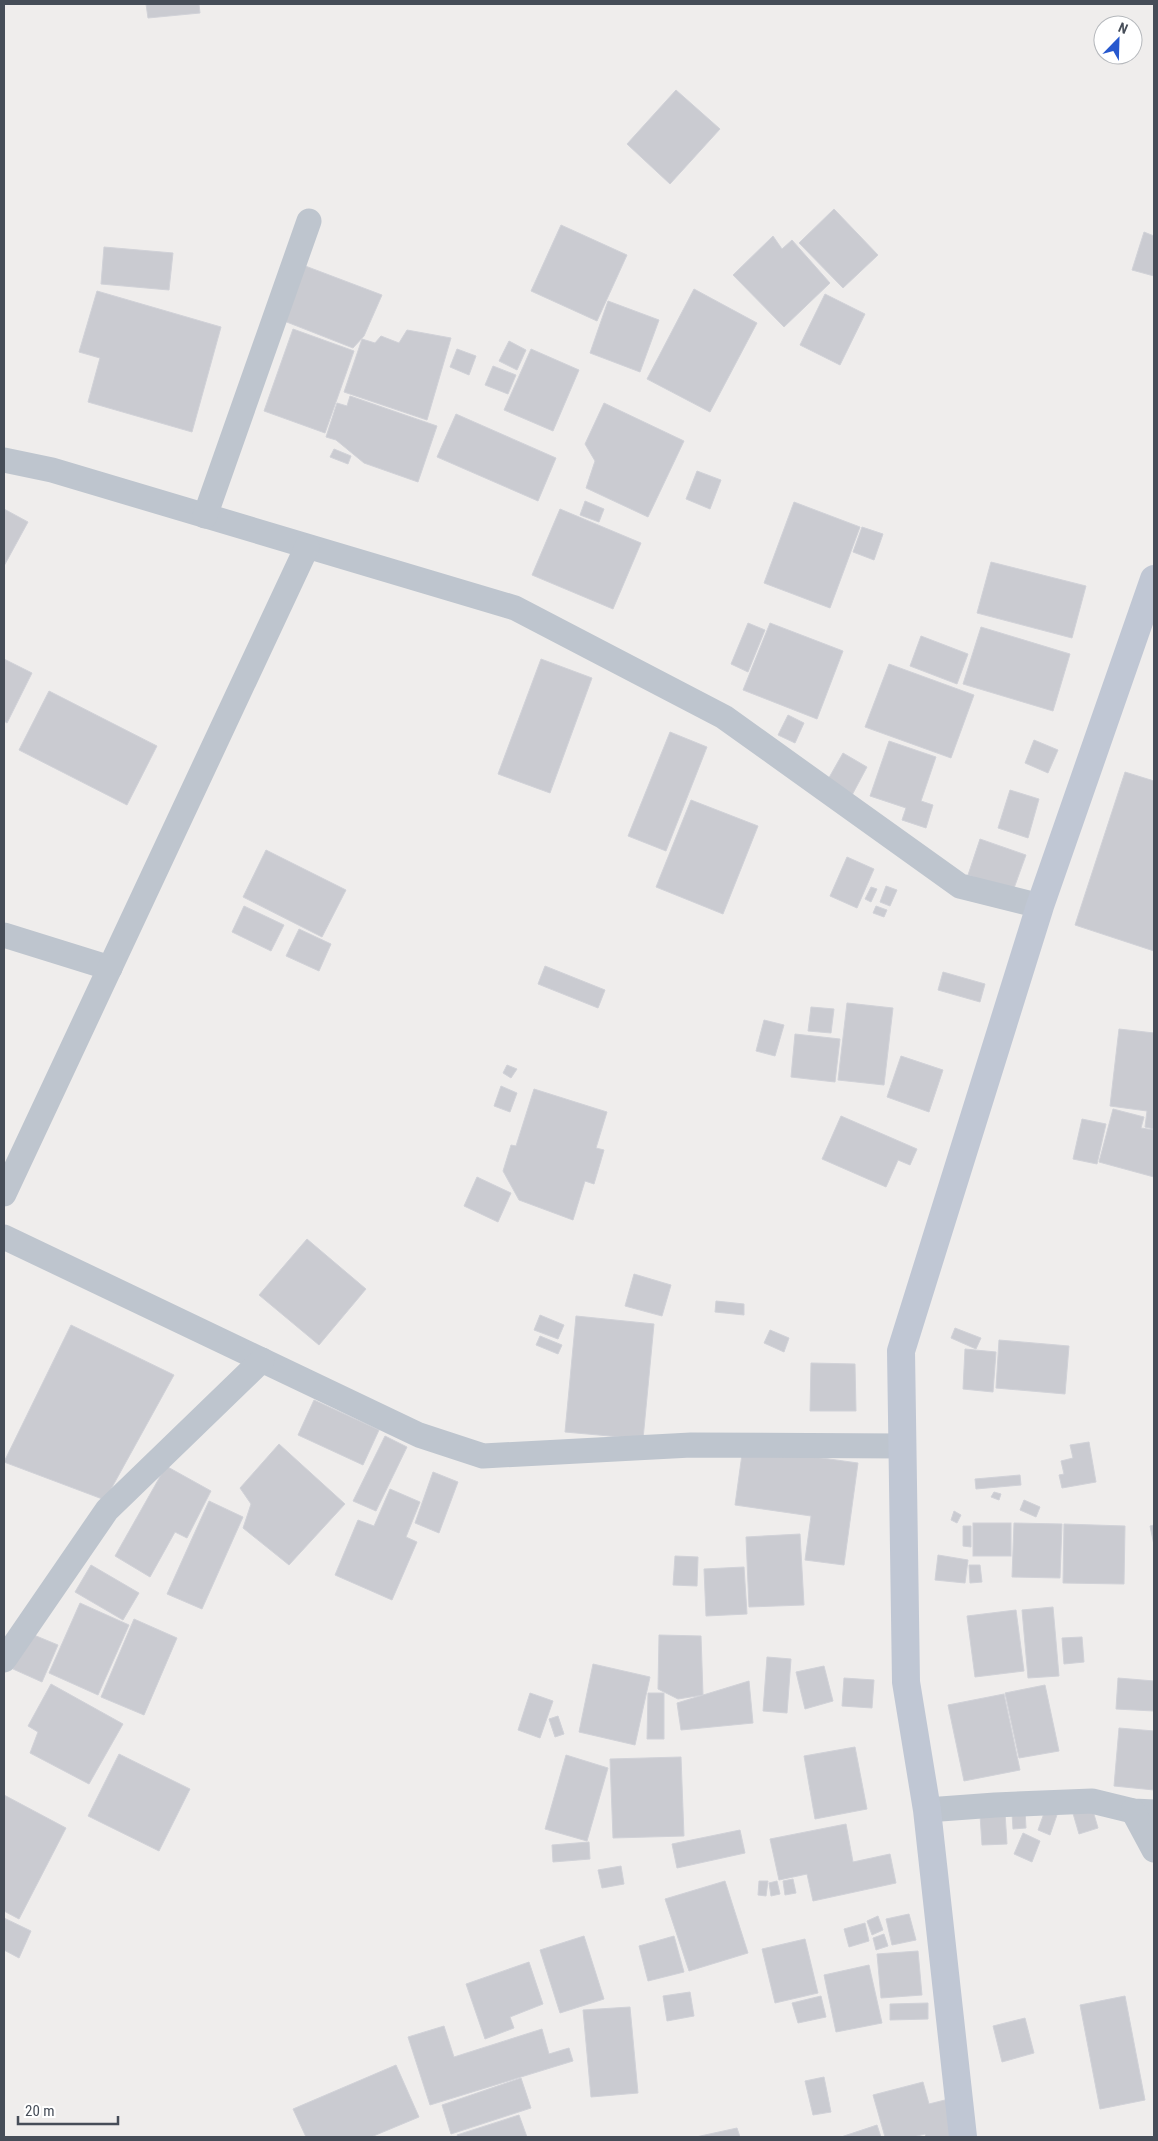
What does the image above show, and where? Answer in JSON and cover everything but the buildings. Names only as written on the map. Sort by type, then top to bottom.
[{"type":"main road","points":[[963,2137],[927,1810],[906,1682],[901,1352],[1040,906],[1154,579]]},
{"type":"street","points":[[205,516],[309,221]]},
{"type":"street","points":[[4,460],[52,470],[515,608],[724,717],[960,886],[1040,906]]},
{"type":"street","points":[[4,1194],[308,546]]},
{"type":"street","points":[[4,935],[110,968]]},
{"type":"street","points":[[4,1237],[420,1435],[483,1456],[691,1445],[902,1446]]},
{"type":"street","points":[[4,1660],[107,1510],[262,1360]]},
{"type":"street","points":[[927,1810],[1092,1801],[1143,1811],[1154,1850]]}]
